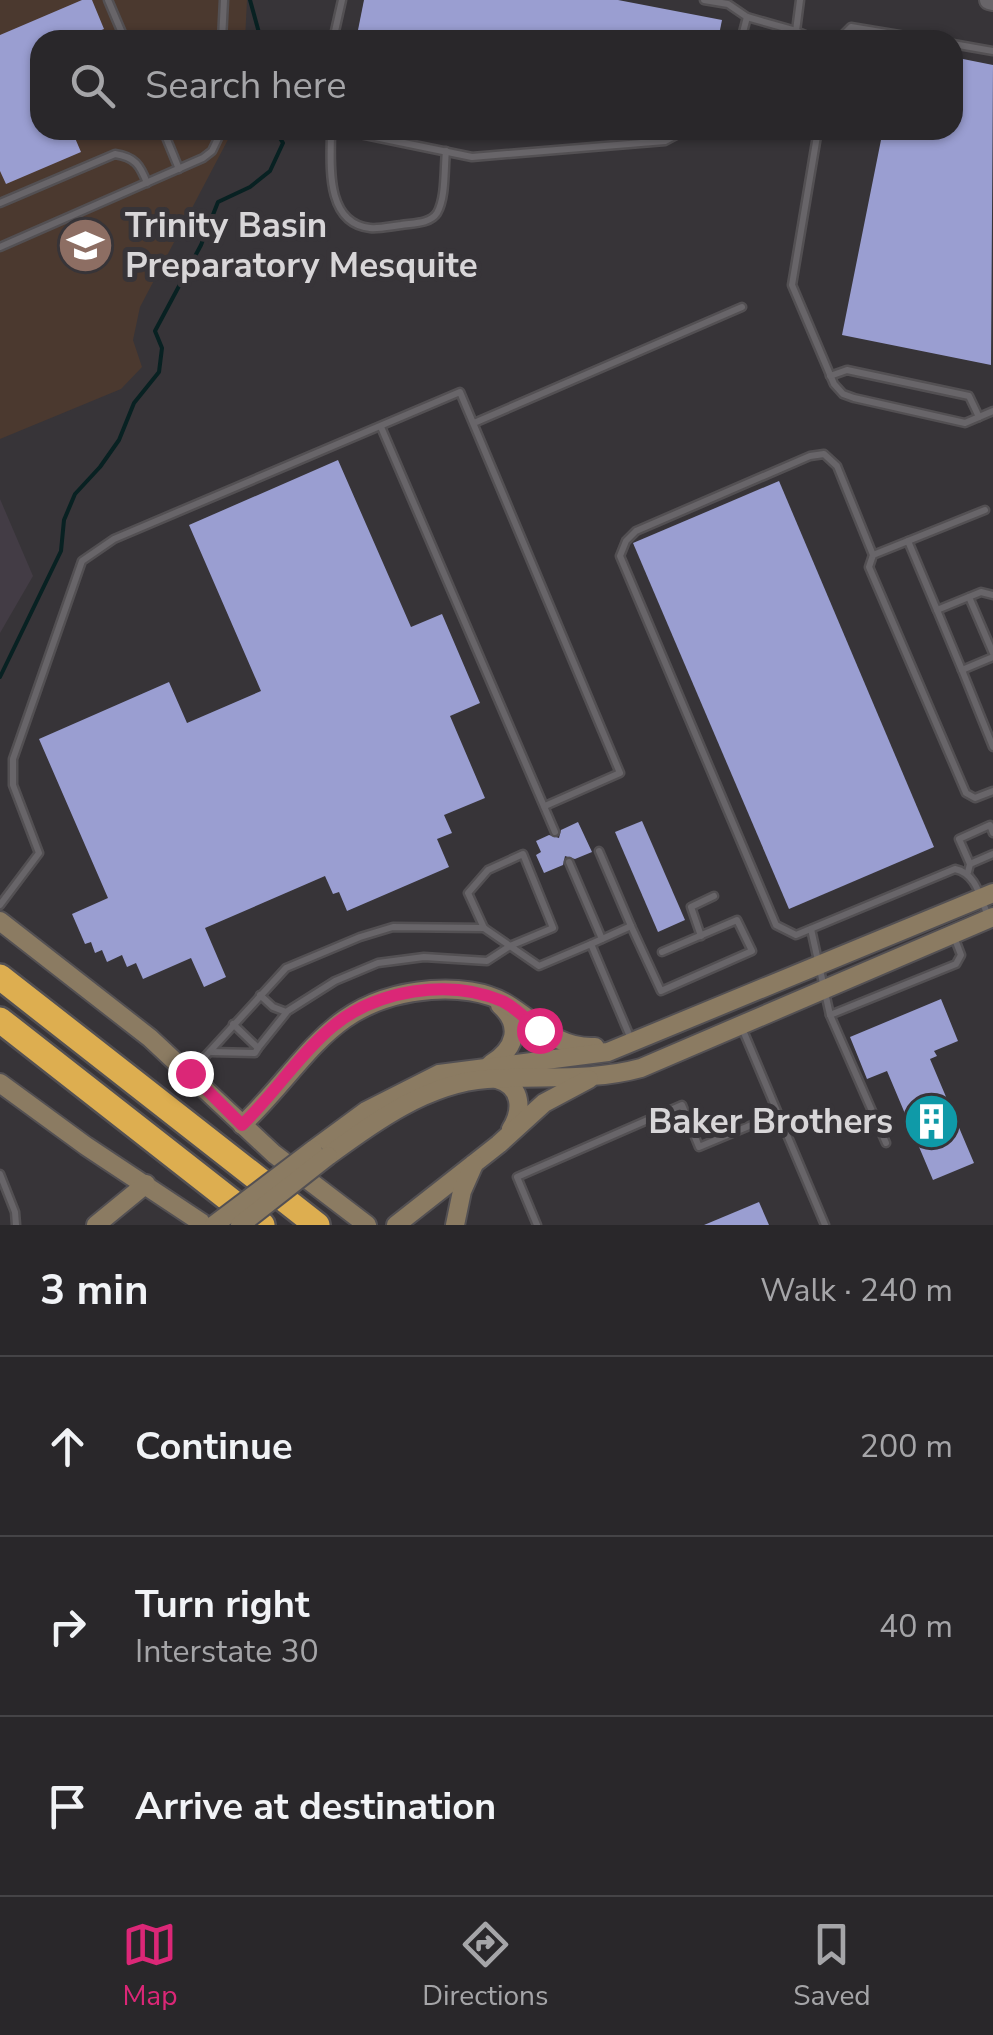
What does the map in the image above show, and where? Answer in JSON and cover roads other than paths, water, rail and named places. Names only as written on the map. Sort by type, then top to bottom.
[{"type":"highway","points":[[0,977],[317,1225]]},
{"type":"highway","points":[[0,1020],[262,1225]]},
{"type":"main road","points":[[214,1225],[321,1153],[415,1100],[484,1073],[584,1057],[632,1043],[987,896]]},
{"type":"main road","points":[[484,1073],[594,1077],[641,1068],[991,918]]},
{"type":"main road","points":[[0,922],[150,1038],[242,1125],[368,1225]]},
{"type":"main road","points":[[242,1125],[316,1042],[344,1017],[363,1007],[430,990],[474,992],[492,998],[565,1044],[592,1048],[632,1043]]},
{"type":"main road","points":[[484,1073],[504,1056],[515,1034],[507,1011],[492,998]]},
{"type":"main road","points":[[632,1043],[641,1068]]},
{"type":"main road","points":[[484,1073],[505,1081],[519,1100],[518,1118],[499,1144]]},
{"type":"main road","points":[[396,1225],[499,1144],[544,1103],[594,1077]]},
{"type":"main road","points":[[2,1089],[205,1225]]},
{"type":"main road","points":[[240,1225],[321,1153]]},
{"type":"main road","points":[[455,1225],[462,1191],[474,1162]]},
{"type":"main road","points":[[96,1225],[146,1184]]},
{"type":"lane","points":[[108,0],[121,30]]},
{"type":"lane","points":[[222,30],[224,0]]},
{"type":"lane","points":[[335,30],[342,0]]},
{"type":"lane","points":[[704,0],[728,4],[747,17],[792,30]]},
{"type":"lane","points":[[796,30],[800,0]]},
{"type":"lane","points":[[744,30],[747,17]]},
{"type":"lane","points":[[963,46],[993,50]]},
{"type":"lane","points":[[167,140],[180,169]]},
{"type":"lane","points":[[0,247],[180,169],[212,151],[217,140]]},
{"type":"lane","points":[[331,140],[336,200],[348,219],[369,228],[420,222],[437,213],[446,152]]},
{"type":"lane","points":[[389,140],[472,157],[668,140]]},
{"type":"lane","points":[[816,140],[792,285],[830,376],[843,394],[854,398],[964,422],[993,411]]},
{"type":"lane","points":[[0,204],[115,154],[129,156],[140,164],[147,183]]},
{"type":"lane","points":[[474,423],[742,307]]},
{"type":"lane","points":[[830,376],[847,370],[970,396],[979,417]]},
{"type":"lane","points":[[0,906],[39,854],[13,785],[13,759],[82,561],[114,539],[460,392],[620,773],[544,806]]},
{"type":"lane","points":[[381,426],[556,832]]},
{"type":"lane","points":[[991,918],[987,896],[968,874],[954,869],[796,935],[776,925],[620,556],[626,541],[636,531],[810,456],[824,454],[836,466],[873,555],[869,567],[966,793],[975,798],[993,791]]},
{"type":"lane","points":[[873,555],[986,510]]},
{"type":"lane","points":[[908,541],[993,747]]},
{"type":"lane","points":[[937,610],[981,592],[993,595]]},
{"type":"lane","points":[[962,670],[993,655],[969,597]]},
{"type":"lane","points":[[968,874],[970,864],[959,839],[990,826],[993,833]]},
{"type":"lane","points":[[599,851],[661,991],[752,952],[737,920],[662,952]]},
{"type":"lane","points":[[209,1052],[251,1054],[286,1012],[334,980],[378,963],[424,957],[487,961],[510,946],[553,928],[523,854],[488,870],[468,893],[484,928],[510,946],[539,966],[631,926]]},
{"type":"lane","points":[[970,864],[993,854]]},
{"type":"lane","points":[[569,862],[602,939]]},
{"type":"lane","points":[[701,936],[691,907],[714,896]]},
{"type":"lane","points":[[190,1073],[286,968],[393,928],[484,928]]},
{"type":"lane","points":[[810,928],[830,1015],[886,1143]]},
{"type":"lane","points":[[830,1015],[956,964],[961,955],[953,934]]},
{"type":"lane","points":[[591,944],[632,1043]]},
{"type":"lane","points":[[260,995],[286,1012]]},
{"type":"lane","points":[[233,1024],[258,1048]]},
{"type":"lane","points":[[741,1026],[825,1225]]},
{"type":"lane","points":[[537,1225],[517,1177],[682,1105],[699,1146],[778,1114]]},
{"type":"lane","points":[[0,1174],[16,1225]]},
{"type":"waterway","points":[[250,0],[258,30]]},
{"type":"waterway","points":[[0,677],[61,551],[64,520],[75,494],[119,440],[134,403],[159,372],[162,348],[155,331],[201,245],[218,202],[250,187],[270,171],[281,140]]},
{"type":"place","name":"Trinity Basin Preparatory Mesquite","points":[[86,245]]},
{"type":"place","name":"Baker Brothers","points":[[932,1121]]}]
